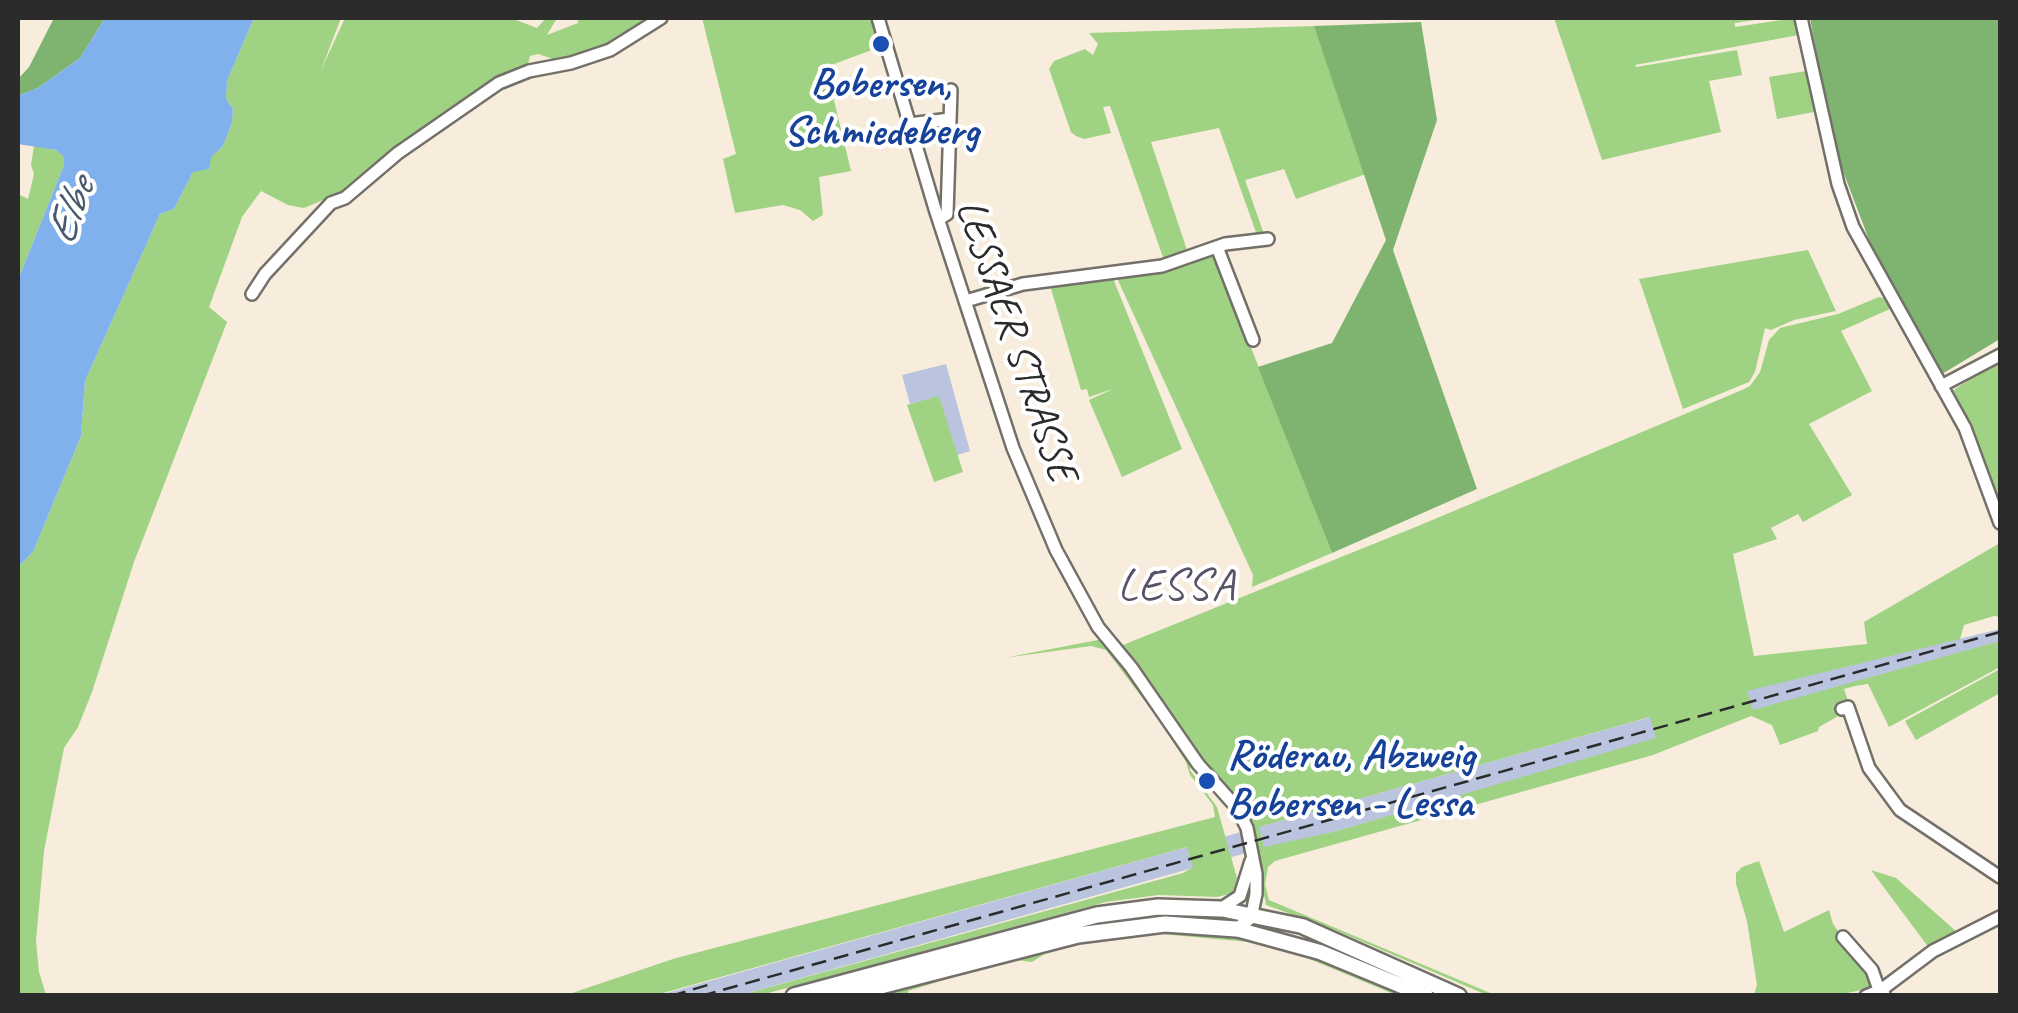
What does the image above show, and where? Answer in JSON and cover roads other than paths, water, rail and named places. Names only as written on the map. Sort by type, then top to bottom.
[{"type":"highway","points":[[794,996],[1096,915],[1158,907],[1220,909]]},
{"type":"highway","points":[[842,996],[1078,934],[1165,924],[1236,929]]},
{"type":"main road","points":[[1220,909],[1302,926],[1460,996]]},
{"type":"main road","points":[[1236,929],[1320,952],[1426,996]]},
{"type":"street","points":[[252,294],[272,266],[332,203],[345,198],[398,154],[498,83],[610,50],[662,18]]},
{"type":"street","name":"LESSAER STRASSE","points":[[878,18],[1013,448],[1056,550],[1089,613],[1198,764],[1237,808],[1247,828],[1252,856],[1256,894],[1252,914]]},
{"type":"street","points":[[1801,18],[1834,169],[1848,214],[1965,428],[2000,523]]},
{"type":"street","points":[[938,219],[947,214],[951,90]]},
{"type":"street","points":[[909,124],[950,120]]},
{"type":"street","points":[[966,301],[1023,284],[1162,266],[1218,247],[1268,239]]},
{"type":"street","points":[[1218,247],[1253,340]]},
{"type":"street","points":[[1941,386],[2000,355]]},
{"type":"street","points":[[1842,709],[1848,707],[1869,768],[1900,810],[2000,877]]},
{"type":"street","points":[[1220,909],[1240,896],[1252,856]]},
{"type":"street","points":[[1256,894],[1263,907],[1278,920]]},
{"type":"street","points":[[1236,929],[1246,924],[1252,914]]},
{"type":"street","points":[[1866,996],[1883,993],[1932,951],[2000,917]]},
{"type":"street","points":[[1843,937],[1872,970],[1883,993]]},
{"type":"water","name":"Elbe","points":[[105,18],[254,18],[227,81],[226,99],[233,109],[223,146],[211,157],[209,169],[193,172],[174,209],[160,214],[85,381],[81,436],[33,552],[18,567],[18,280],[64,165],[63,156],[56,150],[18,144],[18,96],[38,88],[80,58]]},
{"type":"railway","points":[[701,996],[2000,632]]},
{"type":"railway","points":[[671,996],[711,984]]},
{"type":"place","name":"Bobersen, Schmiedeberg","points":[[881,44]]},
{"type":"place","name":"Röderau, Abzweig Bobersen - Lessa","points":[[1207,781]]},
{"type":"district","name":"LESSA","points":[[1177,587]]}]
